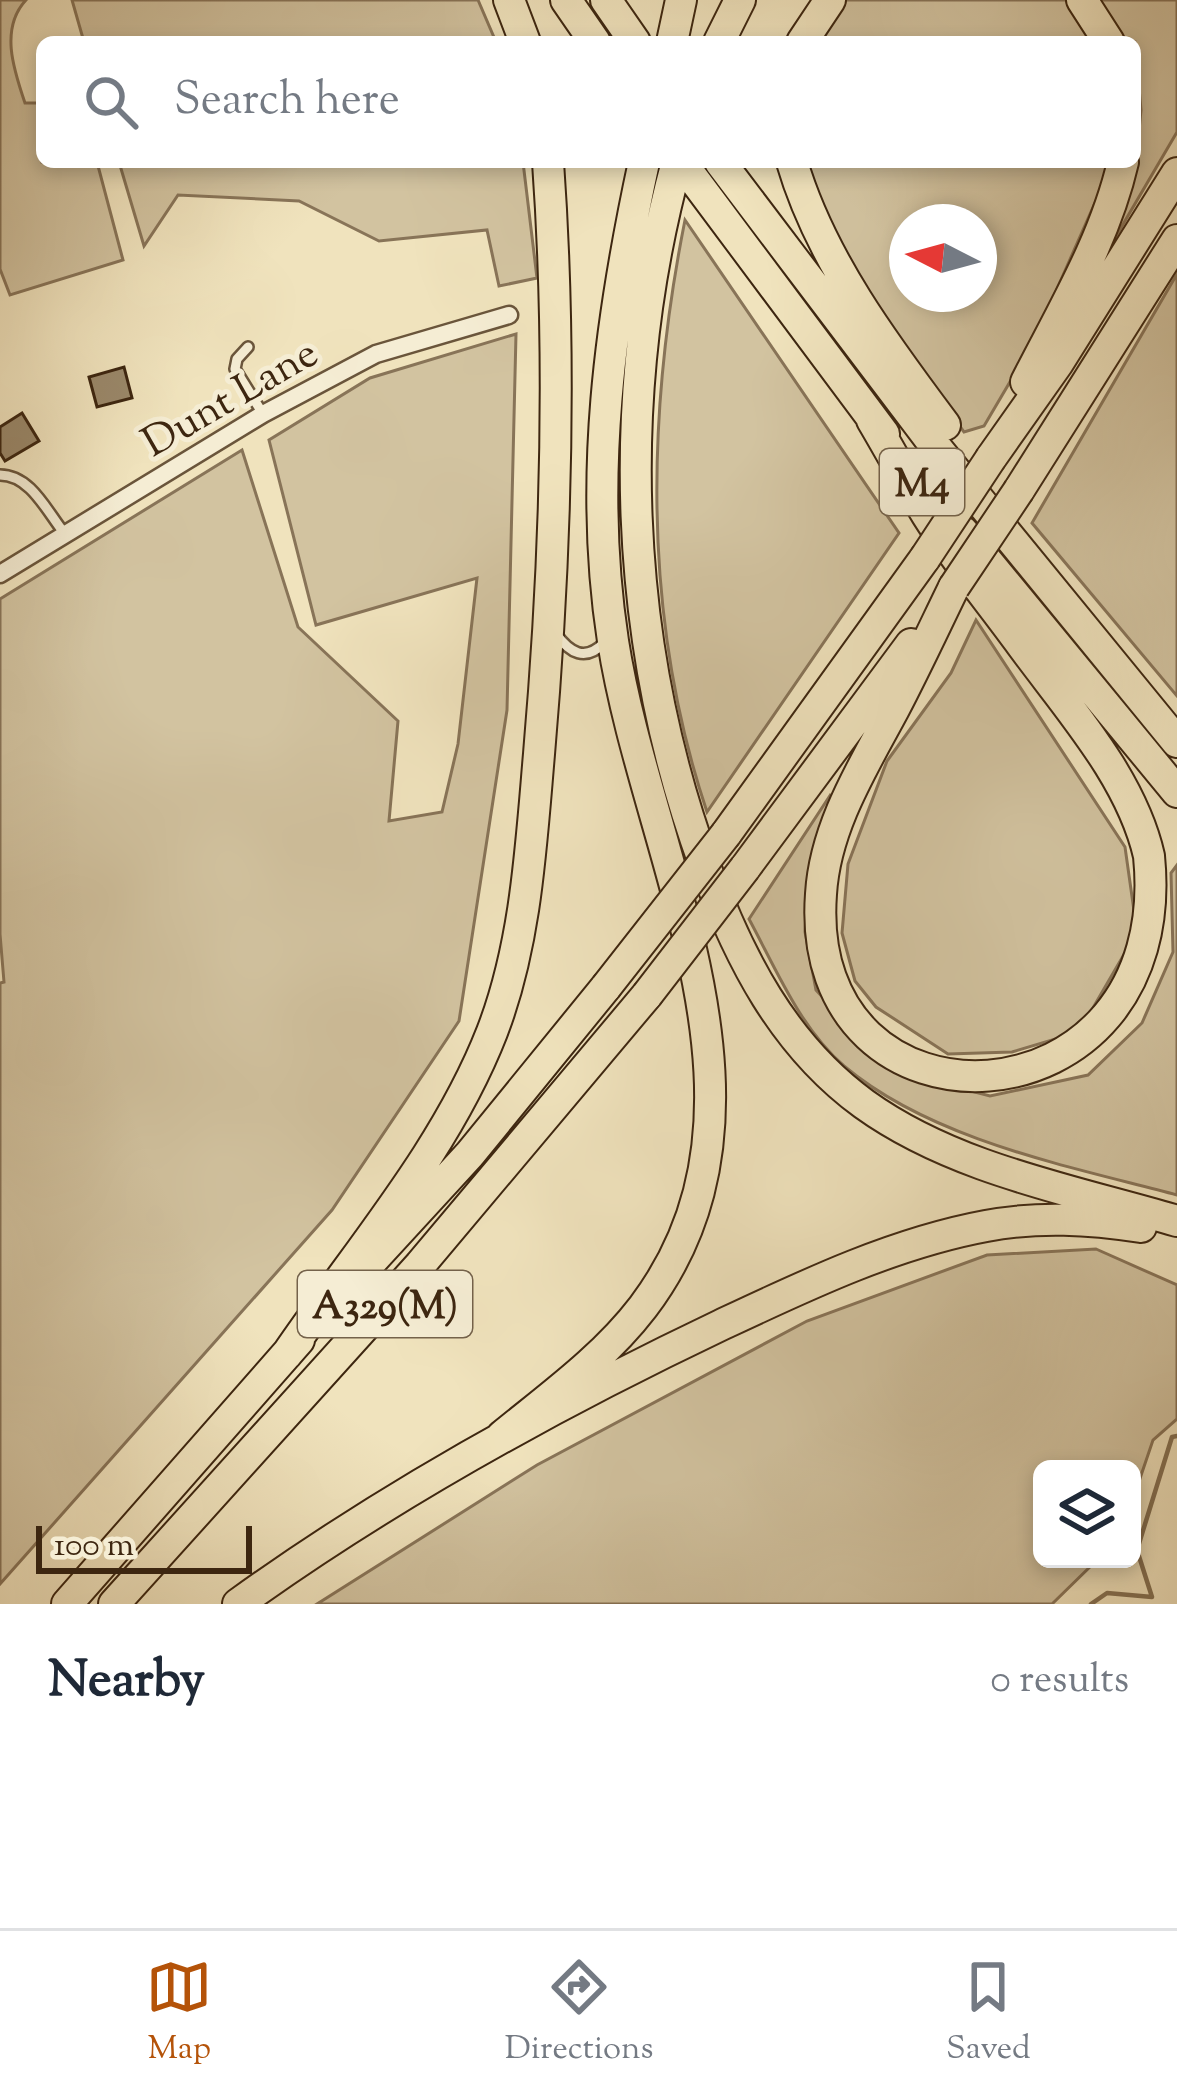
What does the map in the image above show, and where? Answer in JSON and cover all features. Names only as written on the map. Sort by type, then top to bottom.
[{"type":"highway","points":[[509,0],[523,36]]},
{"type":"highway","points":[[566,0],[591,36]]},
{"type":"highway","points":[[606,0],[631,36]]},
{"type":"highway","points":[[672,36],[681,0]]},
{"type":"highway","points":[[806,36],[830,0]]},
{"type":"highway","points":[[1082,0],[1105,36]]},
{"type":"highway","points":[[287,1354],[434,1143],[475,1073],[516,949],[549,624],[555,358],[548,168]]},
{"type":"highway","points":[[502,1436],[590,1365],[643,1307],[686,1231],[708,1152],[709,1057],[700,991],[621,693],[603,533],[603,430],[611,335],[643,168]]},
{"type":"highway","points":[[677,168],[657,247],[638,392],[636,522],[656,698],[675,772],[725,922],[772,1006],[812,1056],[864,1103],[892,1121],[989,1165],[1177,1220]]},
{"type":"highway","name":"M4","points":[[683,168],[872,420],[1177,791]]},
{"type":"highway","name":"M4","points":[[725,168],[935,446],[1177,742]]},
{"type":"highway","points":[[793,168],[813,220],[876,327],[1042,552],[1146,706]]},
{"type":"highway","points":[[991,458],[1090,255],[1122,168]]},
{"type":"highway","name":"A329(M)","points":[[67,1604],[470,1154],[726,834],[925,558],[1058,363],[1177,173]]},
{"type":"highway","name":"A329(M)","points":[[114,1604],[420,1265],[646,995],[954,586],[1177,241]]},
{"type":"highway","points":[[872,420],[928,517],[1094,745],[1124,793],[1148,850],[1156,891],[1155,932],[1136,993],[1112,1028],[1081,1052],[1051,1067],[1016,1076],[948,1073],[885,1044],[861,1022],[841,991],[821,933],[824,868],[839,818],[954,586]]},
{"type":"highway","points":[[238,1604],[360,1520],[502,1436],[746,1314],[923,1242],[1041,1218],[1177,1230]]},
{"type":"street","name":"Dunt Lane","points":[[0,574],[263,414],[376,354],[509,315]]},
{"type":"lane","points":[[248,346],[235,369],[263,414]]},
{"type":"lane","points":[[0,475],[14,476],[28,485],[65,534]]},
{"type":"lane","points":[[549,624],[568,651],[583,655],[596,652],[612,634]]},
{"type":"shaded area","points":[[0,0],[26,0],[13,23],[11,49],[25,103],[36,103],[36,168],[99,168],[123,260],[10,295],[0,269]]},
{"type":"shaded area","points":[[72,0],[478,0],[493,36],[82,36]]},
{"type":"shaded area","points":[[842,0],[1072,0],[1099,36],[815,36]]},
{"type":"shaded area","points":[[1096,0],[1177,0],[1177,132],[1098,267],[1133,168],[1141,168],[1141,36],[1120,36]]},
{"type":"shaded area","points":[[121,168],[524,168],[537,278],[499,286],[487,230],[379,241],[299,201],[178,195],[144,246]]},
{"type":"shaded area","points":[[799,168],[1110,168],[1034,341],[984,426],[964,432],[884,324]]},
{"type":"shaded area","points":[[685,220],[899,533],[707,812],[671,666],[657,518],[663,368]]},
{"type":"shaded area","points":[[1177,274],[1177,696],[1032,523]]},
{"type":"shaded area","points":[[516,334],[507,710],[459,1021],[332,1210],[0,1584],[0,983],[4,982],[0,599],[242,450],[298,627],[398,721],[389,821],[442,812],[458,744],[477,578],[316,625],[269,440],[370,378]]},
{"type":"shaded area","points":[[976,620],[1125,847],[1137,932],[1079,1032],[1012,1052],[948,1054],[876,1007],[855,981],[842,933],[848,864],[887,761],[951,673]]},
{"type":"shaded area","points":[[831,794],[808,876],[805,932],[816,990],[864,1042],[917,1077],[990,1096],[1088,1075],[1142,1023],[1173,952],[1171,873],[1177,865],[1177,1195],[959,1132],[879,1092],[828,1051],[790,997],[749,919]]},
{"type":"shaded area","points":[[1096,1249],[1177,1285],[1177,1419],[1153,1440],[1141,1475],[1141,1460],[1033,1460],[1033,1568],[1089,1568],[1052,1604],[317,1604],[537,1465],[807,1321],[987,1255]]},
{"type":"building","points":[[124,367],[132,398],[97,407],[89,377]]},
{"type":"building","points":[[22,413],[39,441],[5,461],[0,453],[0,427]]},
{"type":"waterway","points":[[1091,1604],[1107,1593],[1152,1597],[1137,1550],[1172,1437],[1177,1436]]}]
